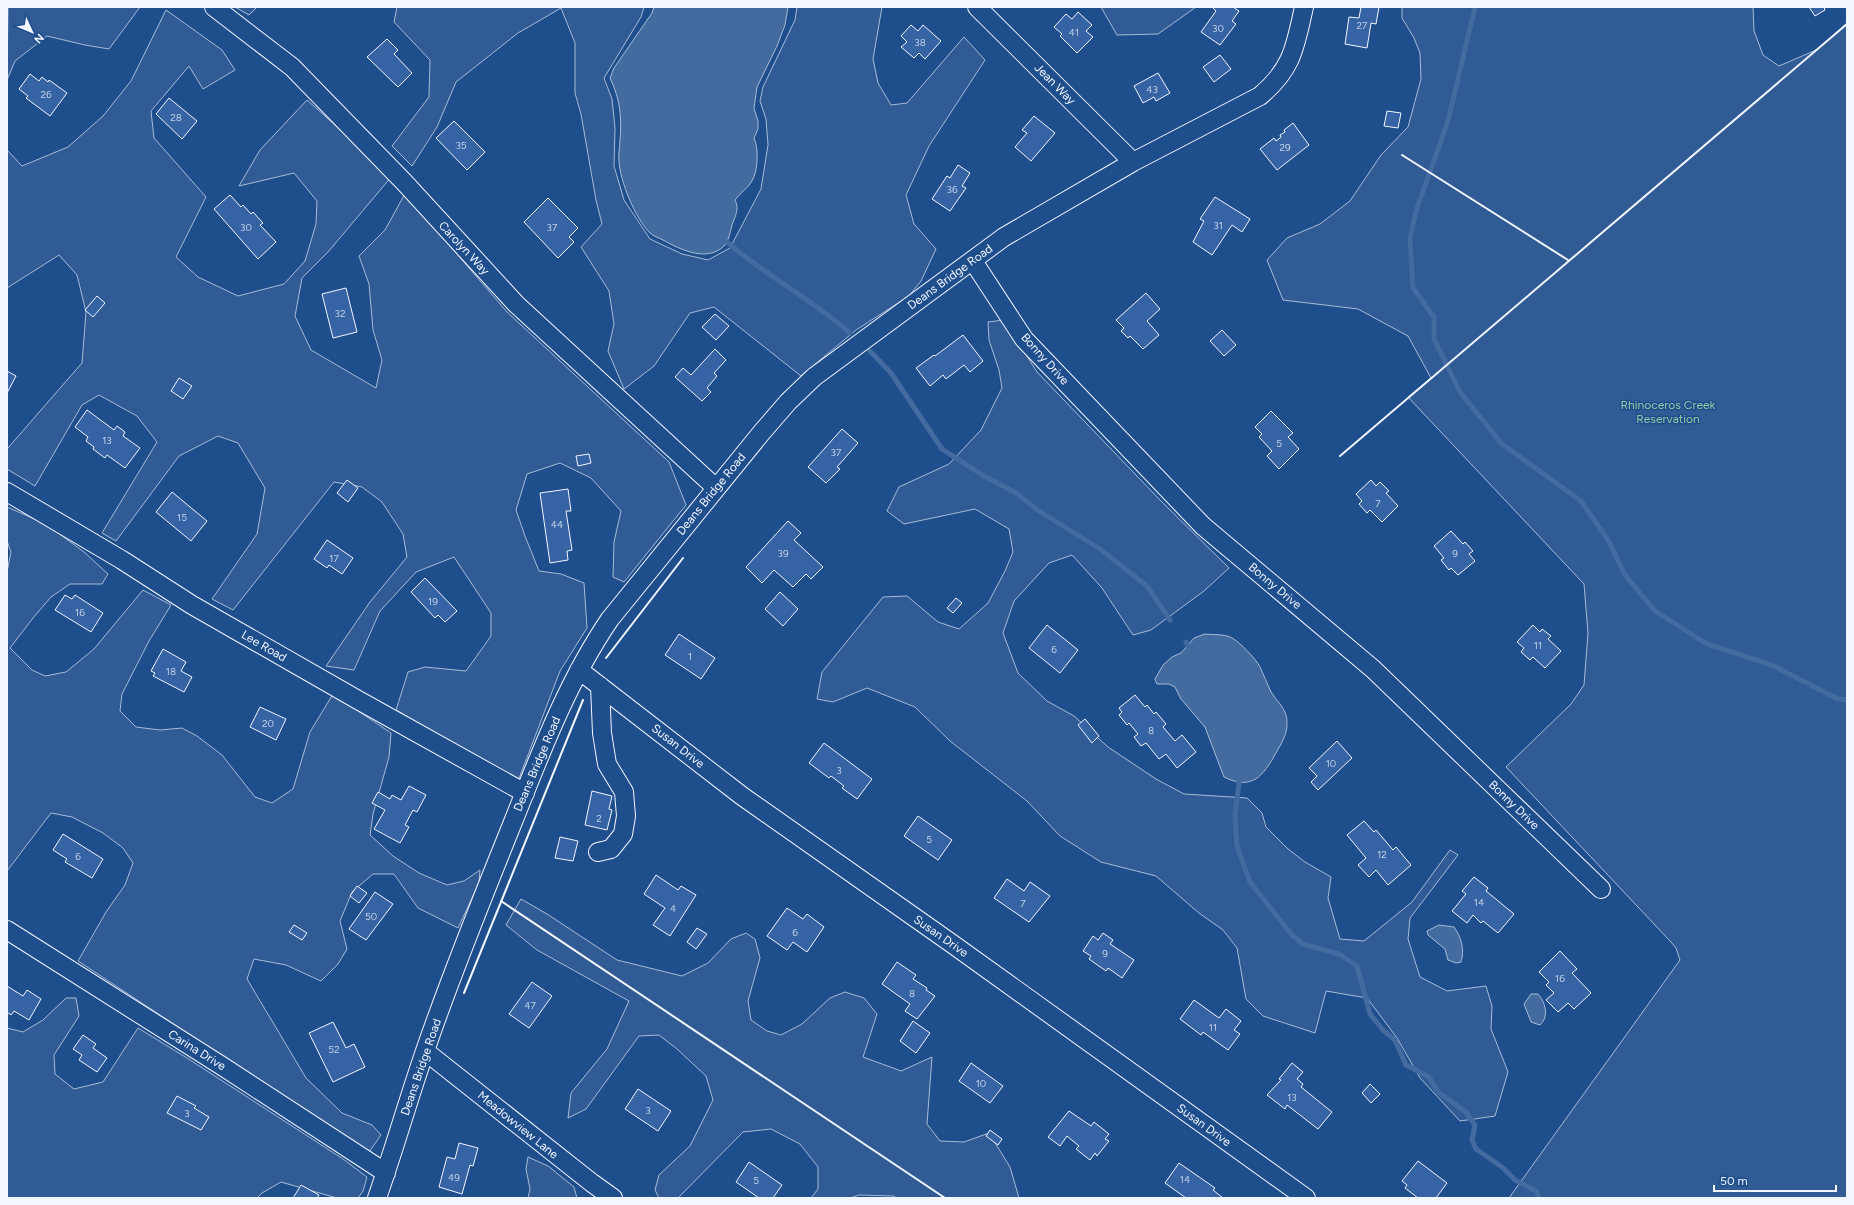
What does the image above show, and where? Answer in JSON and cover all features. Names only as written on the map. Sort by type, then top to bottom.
[{"type":"street","name":"Carolyn Way","points":[[214,7],[292,68],[404,182],[516,304],[716,488]]},
{"type":"street","name":"Jean Way","points":[[977,7],[1133,162]]},
{"type":"street","name":"Deans Bridge Road","points":[[377,1198],[425,1051],[457,962],[525,793],[579,670],[593,643],[610,619],[762,432],[788,402],[814,378],[846,352],[1004,237],[1133,162],[1260,96],[1275,83],[1288,65],[1296,41],[1304,7]]},
{"type":"street","name":"Bonny Drive","points":[[973,261],[1024,339],[1203,526],[1373,669],[1601,889]]},
{"type":"street","name":"Lee Road","points":[[7,492],[122,560],[192,605],[525,793]]},
{"type":"street","name":"Susan Drive","points":[[579,670],[742,796],[967,954],[1283,1192],[1306,1198]]},
{"type":"street","points":[[598,852],[611,849],[623,834],[626,816],[624,792],[607,764],[602,733],[600,686]]},
{"type":"street","name":"Carina Drive","points":[[7,930],[222,1066],[386,1173]]},
{"type":"street","name":"Meadowview Lane","points":[[425,1051],[613,1198]]},
{"type":"shaded area","points":[[8,7],[140,7],[109,49],[47,36],[15,61],[7,80]]},
{"type":"shaded area","points":[[235,7],[257,7],[249,15]]},
{"type":"shaded area","points":[[397,7],[644,7],[641,17],[604,78],[612,99],[615,128],[614,166],[624,200],[650,239],[682,254],[708,260],[730,248],[761,189],[768,145],[766,119],[760,101],[763,87],[795,20],[797,7],[882,7],[873,59],[878,83],[891,105],[907,103],[964,37],[985,60],[929,146],[906,195],[914,224],[936,249],[921,281],[909,296],[856,330],[801,376],[714,307],[690,313],[654,366],[624,389],[608,351],[614,324],[609,291],[581,247],[602,224],[596,200],[581,114],[575,93],[575,43],[561,8],[518,33],[456,82],[437,127],[412,166],[392,146],[429,97],[430,60],[394,22]]},
{"type":"shaded area","points":[[654,7],[788,7],[785,25],[777,46],[757,87],[754,108],[758,121],[758,129],[754,138],[757,148],[756,172],[750,184],[735,200],[737,206],[736,212],[725,245],[711,253],[703,254],[686,251],[651,234],[644,226],[634,209],[622,179],[619,158],[621,131],[620,108],[610,78],[614,68],[652,13]]},
{"type":"shaded area","points":[[1101,7],[1196,7],[1158,34],[1117,35]]},
{"type":"shaded area","name":"Rhinoceros Creek Reservation","points":[[1402,7],[1753,7],[1754,31],[1763,55],[1779,66],[1816,50],[1847,23],[1847,1198],[1509,1198],[1680,960],[1676,948],[1671,942],[1506,767],[1571,704],[1584,685],[1588,633],[1584,584],[1408,397],[1431,378],[1408,336],[1358,309],[1283,300],[1267,260],[1287,238],[1320,224],[1350,201],[1381,155],[1408,127],[1421,79],[1420,53],[1414,38],[1402,18]]},
{"type":"shaded area","points":[[166,10],[222,50],[235,70],[203,89],[189,66],[151,111],[154,138],[206,197],[176,257],[198,277],[238,296],[284,284],[305,261],[316,224],[317,201],[294,173],[239,186],[260,150],[307,100],[392,176],[328,252],[302,278],[295,316],[311,350],[376,388],[382,360],[373,330],[369,284],[359,256],[385,230],[407,190],[450,246],[507,312],[669,462],[686,505],[624,582],[613,577],[614,542],[621,511],[591,478],[560,463],[527,474],[516,510],[525,536],[539,571],[561,574],[584,583],[587,628],[560,671],[518,781],[396,710],[408,672],[425,667],[466,671],[491,636],[491,613],[454,557],[416,572],[380,611],[354,670],[326,666],[370,602],[407,557],[403,534],[382,502],[362,487],[334,482],[233,610],[212,599],[257,534],[265,488],[238,443],[218,436],[179,456],[116,541],[102,533],[157,442],[137,416],[99,395],[82,405],[35,486],[7,469],[7,449],[82,363],[86,312],[77,275],[59,255],[7,288],[7,150],[22,166],[68,147],[103,116],[131,81]]},
{"type":"shaded area","points":[[1004,320],[1037,372],[1160,500],[1229,568],[1204,591],[1151,630],[1133,635],[1102,588],[1072,555],[1049,563],[1014,601],[1003,633],[1018,673],[1047,701],[1074,716],[1108,747],[1156,779],[1184,794],[1247,798],[1262,813],[1266,827],[1288,849],[1305,862],[1331,877],[1328,898],[1340,939],[1364,941],[1412,902],[1450,850],[1458,855],[1410,918],[1408,939],[1420,977],[1447,991],[1486,986],[1492,1006],[1491,1029],[1508,1072],[1495,1116],[1460,1121],[1420,1078],[1397,1038],[1367,998],[1326,991],[1315,1033],[1263,1016],[1246,999],[1237,948],[1223,930],[1199,913],[1156,876],[1101,862],[1060,836],[1027,801],[950,741],[915,707],[867,688],[833,702],[817,699],[822,672],[883,597],[907,596],[938,622],[959,629],[988,603],[1005,571],[1013,552],[1009,529],[975,509],[904,524],[887,511],[899,487],[949,464],[981,430],[1002,388],[999,370],[989,340],[988,322]]},
{"type":"shaded area","points":[[7,507],[46,524],[84,552],[108,574],[102,584],[70,584],[51,597],[33,618],[10,648],[32,670],[45,676],[66,672],[94,649],[143,590],[171,605],[149,641],[122,694],[120,711],[136,727],[160,730],[182,728],[197,736],[222,755],[255,797],[272,803],[293,789],[310,732],[333,694],[391,733],[389,757],[373,814],[370,835],[393,856],[419,873],[447,885],[464,881],[480,870],[479,883],[458,928],[418,908],[394,874],[373,874],[352,892],[340,921],[347,949],[338,964],[321,981],[286,965],[254,959],[247,979],[306,1078],[342,1113],[372,1125],[381,1135],[367,1155],[230,1061],[78,961],[106,912],[125,885],[133,863],[123,848],[103,833],[72,817],[51,813],[7,871],[7,572],[11,552],[7,541]]},
{"type":"shaded area","points":[[1205,634],[1230,637],[1238,642],[1255,659],[1271,692],[1286,715],[1287,728],[1280,746],[1261,774],[1256,779],[1249,782],[1234,781],[1224,777],[1205,727],[1181,699],[1175,687],[1169,684],[1157,684],[1155,679],[1163,665],[1172,657],[1181,653],[1194,638]]},
{"type":"shaded area","points":[[521,899],[547,914],[617,960],[682,976],[708,963],[731,939],[746,933],[755,939],[760,958],[748,1001],[751,1020],[767,1031],[781,1035],[802,1024],[830,998],[845,992],[864,998],[877,1014],[863,1057],[901,1071],[932,1057],[927,1124],[940,1141],[964,1142],[989,1133],[1010,1167],[1019,1198],[897,1198],[893,1196],[859,1195],[850,1198],[811,1198],[818,1189],[818,1167],[800,1144],[771,1129],[743,1132],[678,1198],[659,1198],[655,1190],[659,1175],[690,1146],[713,1100],[706,1076],[677,1049],[659,1035],[639,1036],[586,1109],[568,1118],[571,1093],[607,1049],[629,1001],[537,950],[506,925]]},
{"type":"shaded area","points":[[1439,925],[1454,927],[1460,939],[1463,952],[1461,962],[1456,963],[1448,960],[1445,949],[1428,935],[1427,931]]},
{"type":"shaded area","points":[[1531,994],[1538,994],[1545,1006],[1545,1018],[1540,1025],[1531,1022],[1524,1004]]},
{"type":"shaded area","points":[[66,998],[76,998],[79,1016],[54,1055],[55,1074],[74,1089],[103,1082],[138,1028],[343,1159],[367,1177],[363,1191],[358,1198],[337,1198],[281,1182],[262,1193],[257,1198],[7,1198],[7,1028],[23,1032],[43,1020]]},
{"type":"shaded area","points":[[528,1157],[548,1166],[574,1187],[577,1198],[528,1198],[530,1189],[526,1169]]},
{"type":"building","points":[[1233,7],[1239,11],[1232,21],[1236,24],[1220,45],[1201,32],[1216,11],[1213,8]]},
{"type":"building","points":[[1361,7],[1379,7],[1376,24],[1371,23],[1367,48],[1345,44],[1349,17],[1359,18]]},
{"type":"building","points":[[1809,7],[1824,7],[1825,10],[1815,16]]},
{"type":"building","points":[[1078,12],[1092,25],[1086,31],[1093,37],[1077,53],[1060,36],[1062,34],[1054,27],[1066,14],[1072,19]]},
{"type":"building","points":[[911,25],[918,31],[923,25],[941,41],[925,59],[919,53],[914,58],[901,47],[907,42],[901,36]]},
{"type":"building","points":[[387,39],[398,50],[394,54],[412,73],[398,87],[367,57]]},
{"type":"building","points":[[1220,55],[1231,69],[1214,82],[1203,67]]},
{"type":"building","points":[[1158,73],[1170,93],[1156,101],[1154,97],[1143,103],[1134,86]]},
{"type":"building","points":[[30,74],[39,81],[42,77],[48,82],[49,80],[67,93],[50,116],[26,98],[28,96],[19,89]]},
{"type":"building","points":[[169,98],[197,121],[182,139],[156,114]]},
{"type":"building","points":[[1387,111],[1401,113],[1398,128],[1384,126]]},
{"type":"building","points":[[1034,116],[1055,133],[1031,161],[1015,147],[1027,133],[1022,130]]},
{"type":"building","points":[[454,121],[485,152],[467,170],[436,138]]},
{"type":"building","points":[[1293,123],[1309,145],[1277,170],[1260,149],[1274,138],[1276,141],[1281,137],[1280,135],[1285,132],[1284,130]]},
{"type":"building","points":[[958,165],[970,173],[962,186],[966,188],[950,211],[932,199],[947,176],[950,178]]},
{"type":"building","points":[[230,195],[241,207],[243,205],[251,214],[253,212],[263,223],[260,225],[276,242],[258,259],[214,209]]},
{"type":"building","points":[[1215,197],[1250,219],[1242,232],[1232,225],[1212,255],[1193,242],[1204,221],[1200,219]]},
{"type":"building","points":[[548,198],[578,228],[569,237],[574,242],[558,258],[524,222]]},
{"type":"building","points":[[346,288],[357,332],[333,338],[322,294]]},
{"type":"building","points":[[1146,293],[1160,309],[1147,321],[1159,335],[1143,349],[1130,336],[1128,338],[1121,331],[1124,328],[1116,320]]},
{"type":"building","points":[[97,296],[105,303],[93,317],[85,310]]},
{"type":"building","points":[[715,314],[729,326],[716,340],[702,327]]},
{"type":"building","points":[[1222,330],[1236,345],[1224,356],[1210,341]]},
{"type":"building","points":[[963,335],[983,361],[970,372],[964,365],[946,379],[943,375],[930,386],[916,368]]},
{"type":"building","points":[[715,349],[726,360],[714,373],[717,376],[707,388],[711,392],[702,401],[675,377],[683,368],[691,375]]},
{"type":"building","points":[[7,371],[16,376],[7,393]]},
{"type":"building","points":[[179,378],[192,386],[183,399],[171,391]]},
{"type":"building","points":[[87,410],[114,430],[117,426],[125,432],[123,436],[140,448],[125,468],[107,455],[105,458],[93,449],[94,447],[86,441],[88,437],[75,427]]},
{"type":"building","points":[[1271,411],[1293,433],[1288,437],[1299,449],[1279,469],[1267,456],[1272,451],[1259,437],[1262,434],[1255,427]]},
{"type":"building","points":[[842,429],[858,443],[837,467],[840,469],[826,483],[808,467]]},
{"type":"building","points":[[589,454],[591,463],[578,466],[576,456]]},
{"type":"building","points":[[347,480],[358,488],[348,502],[337,493]]},
{"type":"building","points":[[1371,480],[1376,486],[1380,482],[1389,491],[1386,493],[1398,506],[1382,522],[1370,510],[1367,513],[1359,504],[1362,501],[1356,494]]},
{"type":"building","points":[[568,489],[571,511],[566,511],[572,550],[567,551],[568,560],[550,563],[540,493]]},
{"type":"building","points":[[172,492],[207,521],[191,541],[156,512]]},
{"type":"building","points":[[788,521],[801,533],[794,540],[823,567],[811,579],[806,574],[793,587],[774,570],[762,583],[746,567]]},
{"type":"building","points":[[1451,531],[1463,544],[1465,542],[1473,551],[1469,554],[1475,561],[1458,575],[1451,568],[1449,570],[1441,560],[1444,558],[1434,546]]},
{"type":"building","points":[[327,540],[353,558],[342,574],[329,565],[327,568],[314,559]]},
{"type":"building","points":[[425,578],[457,611],[445,622],[438,615],[435,618],[411,592]]},
{"type":"building","points":[[780,592],[798,609],[783,626],[765,609]]},
{"type":"building","points":[[65,595],[72,599],[75,595],[103,613],[91,632],[55,610]]},
{"type":"building","points":[[956,598],[962,603],[953,613],[947,608]]},
{"type":"building","points":[[1047,625],[1078,650],[1060,673],[1029,648]]},
{"type":"building","points":[[1533,625],[1540,632],[1542,629],[1551,636],[1548,639],[1561,651],[1545,668],[1533,657],[1530,660],[1521,652],[1524,648],[1517,642]]},
{"type":"building","points":[[679,634],[715,658],[701,679],[665,655]]},
{"type":"building","points":[[163,649],[186,662],[181,671],[192,677],[184,692],[153,676],[155,673],[151,671]]},
{"type":"building","points":[[1135,695],[1145,707],[1147,705],[1154,714],[1156,712],[1166,724],[1163,727],[1175,741],[1182,735],[1196,752],[1177,768],[1166,754],[1159,759],[1146,743],[1141,746],[1134,737],[1138,734],[1129,723],[1127,725],[1119,715],[1122,712],[1119,708]]},
{"type":"building","points":[[260,707],[286,719],[276,740],[250,727]]},
{"type":"building","points":[[1085,719],[1099,736],[1092,743],[1078,725]]},
{"type":"building","points":[[1337,741],[1352,758],[1318,790],[1311,782],[1317,776],[1309,768]]},
{"type":"building","points":[[824,743],[872,779],[857,799],[842,788],[844,786],[831,776],[829,778],[809,763]]},
{"type":"building","points":[[409,786],[426,795],[417,812],[413,810],[405,825],[409,827],[400,843],[374,829],[385,810],[372,803],[378,792],[390,799],[392,795],[401,800]]},
{"type":"building","points":[[592,791],[612,796],[609,809],[612,810],[607,830],[585,825]]},
{"type":"building","points":[[918,816],[952,840],[938,860],[904,836]]},
{"type":"building","points":[[1364,821],[1374,832],[1376,830],[1393,850],[1396,847],[1411,865],[1388,885],[1376,870],[1369,877],[1358,865],[1366,858],[1347,835]]},
{"type":"building","points":[[63,834],[103,859],[92,878],[65,862],[67,859],[53,850]]},
{"type":"building","points":[[560,837],[578,841],[573,861],[555,858]]},
{"type":"building","points":[[656,875],[678,890],[681,886],[696,895],[670,936],[653,925],[665,908],[644,894]]},
{"type":"building","points":[[1474,877],[1488,888],[1486,891],[1514,914],[1498,933],[1483,921],[1481,923],[1473,915],[1467,923],[1452,911],[1466,894],[1462,891]]},
{"type":"building","points":[[1007,879],[1024,891],[1030,882],[1050,896],[1029,922],[994,898]]},
{"type":"building","points":[[357,886],[367,893],[359,903],[350,896]]},
{"type":"building","points":[[375,892],[393,904],[366,940],[349,929]]},
{"type":"building","points":[[787,908],[803,919],[807,914],[824,927],[807,952],[793,942],[787,950],[767,936]]},
{"type":"building","points":[[294,925],[307,933],[302,940],[289,932]]},
{"type":"building","points":[[697,928],[707,934],[696,949],[687,942]]},
{"type":"building","points":[[1103,933],[1113,940],[1110,944],[1134,960],[1122,978],[1108,968],[1106,971],[1089,959],[1091,956],[1083,951],[1093,936],[1098,940]]},
{"type":"building","points":[[1560,951],[1577,969],[1572,973],[1591,993],[1574,1009],[1568,1003],[1558,1012],[1546,1000],[1554,993],[1546,985],[1549,982],[1539,972]]},
{"type":"building","points":[[897,962],[916,975],[913,979],[927,988],[926,990],[935,996],[917,1019],[905,1011],[910,1004],[882,984]]},
{"type":"building","points":[[532,982],[552,996],[529,1028],[509,1014]]},
{"type":"building","points":[[7,986],[23,996],[27,990],[41,999],[29,1020],[14,1011],[11,1015],[7,1012]]},
{"type":"building","points":[[1194,1000],[1219,1018],[1226,1009],[1241,1021],[1234,1030],[1240,1034],[1228,1050],[1203,1032],[1201,1035],[1180,1019]]},
{"type":"building","points":[[913,1021],[930,1033],[916,1053],[900,1041]]},
{"type":"building","points":[[333,1022],[346,1048],[354,1044],[365,1067],[333,1082],[309,1033]]},
{"type":"building","points":[[83,1035],[96,1044],[93,1048],[107,1058],[97,1072],[79,1060],[82,1055],[73,1049]]},
{"type":"building","points":[[971,1063],[1003,1086],[990,1103],[959,1081]]},
{"type":"building","points":[[1292,1063],[1303,1072],[1297,1079],[1303,1084],[1301,1087],[1332,1112],[1318,1129],[1287,1105],[1285,1109],[1267,1095],[1281,1080],[1279,1079]]},
{"type":"building","points":[[1370,1084],[1380,1094],[1371,1103],[1362,1093]]},
{"type":"building","points":[[638,1089],[671,1111],[658,1131],[625,1109]]},
{"type":"building","points":[[177,1096],[196,1106],[194,1108],[209,1117],[201,1130],[167,1113]]},
{"type":"building","points":[[1069,1111],[1091,1126],[1094,1122],[1109,1134],[1105,1139],[1109,1141],[1097,1156],[1095,1153],[1090,1160],[1076,1149],[1079,1146],[1067,1136],[1060,1146],[1048,1137]]},
{"type":"building","points":[[990,1130],[1002,1139],[998,1145],[986,1136]]},
{"type":"building","points":[[459,1143],[478,1148],[473,1166],[470,1165],[462,1194],[439,1187],[447,1157],[455,1159]]},
{"type":"building","points":[[1418,1161],[1447,1183],[1436,1198],[1418,1198],[1405,1188],[1407,1185],[1402,1181]]},
{"type":"building","points":[[749,1162],[782,1185],[773,1198],[759,1198],[736,1182]]},
{"type":"building","points":[[1179,1163],[1215,1188],[1213,1190],[1223,1198],[1186,1198],[1165,1183]]},
{"type":"building","points":[[301,1185],[319,1195],[317,1198],[293,1198]]},
{"type":"waterway","points":[[1475,7],[1448,121],[1416,211],[1410,239],[1413,288],[1434,317],[1434,339],[1460,392],[1502,444],[1581,501],[1608,540],[1625,575],[1655,611],[1707,644],[1772,665],[1838,699],[1847,700]]},
{"type":"waterway","points":[[727,242],[757,266],[820,309],[850,333]]},
{"type":"waterway","points":[[870,351],[891,373],[942,449],[984,476],[1016,493],[1039,511],[1100,549],[1147,586],[1170,620]]},
{"type":"waterway","points":[[1186,642],[1191,652]]},
{"type":"waterway","points":[[1238,777],[1239,783],[1235,816],[1237,846],[1250,882],[1292,935],[1303,944],[1339,954],[1357,966],[1370,1014],[1383,1030],[1395,1040],[1406,1065],[1429,1077],[1438,1092],[1466,1112],[1475,1125],[1472,1140],[1476,1149],[1502,1167],[1515,1180],[1536,1191],[1539,1198]]},
{"type":"wall","points":[[1340,456],[1847,24]]},
{"type":"wall","points":[[1402,155],[1568,260]]},
{"type":"wall","points":[[606,658],[683,558]]},
{"type":"wall","points":[[464,993],[583,700]]},
{"type":"wall","points":[[501,901],[945,1198]]}]
